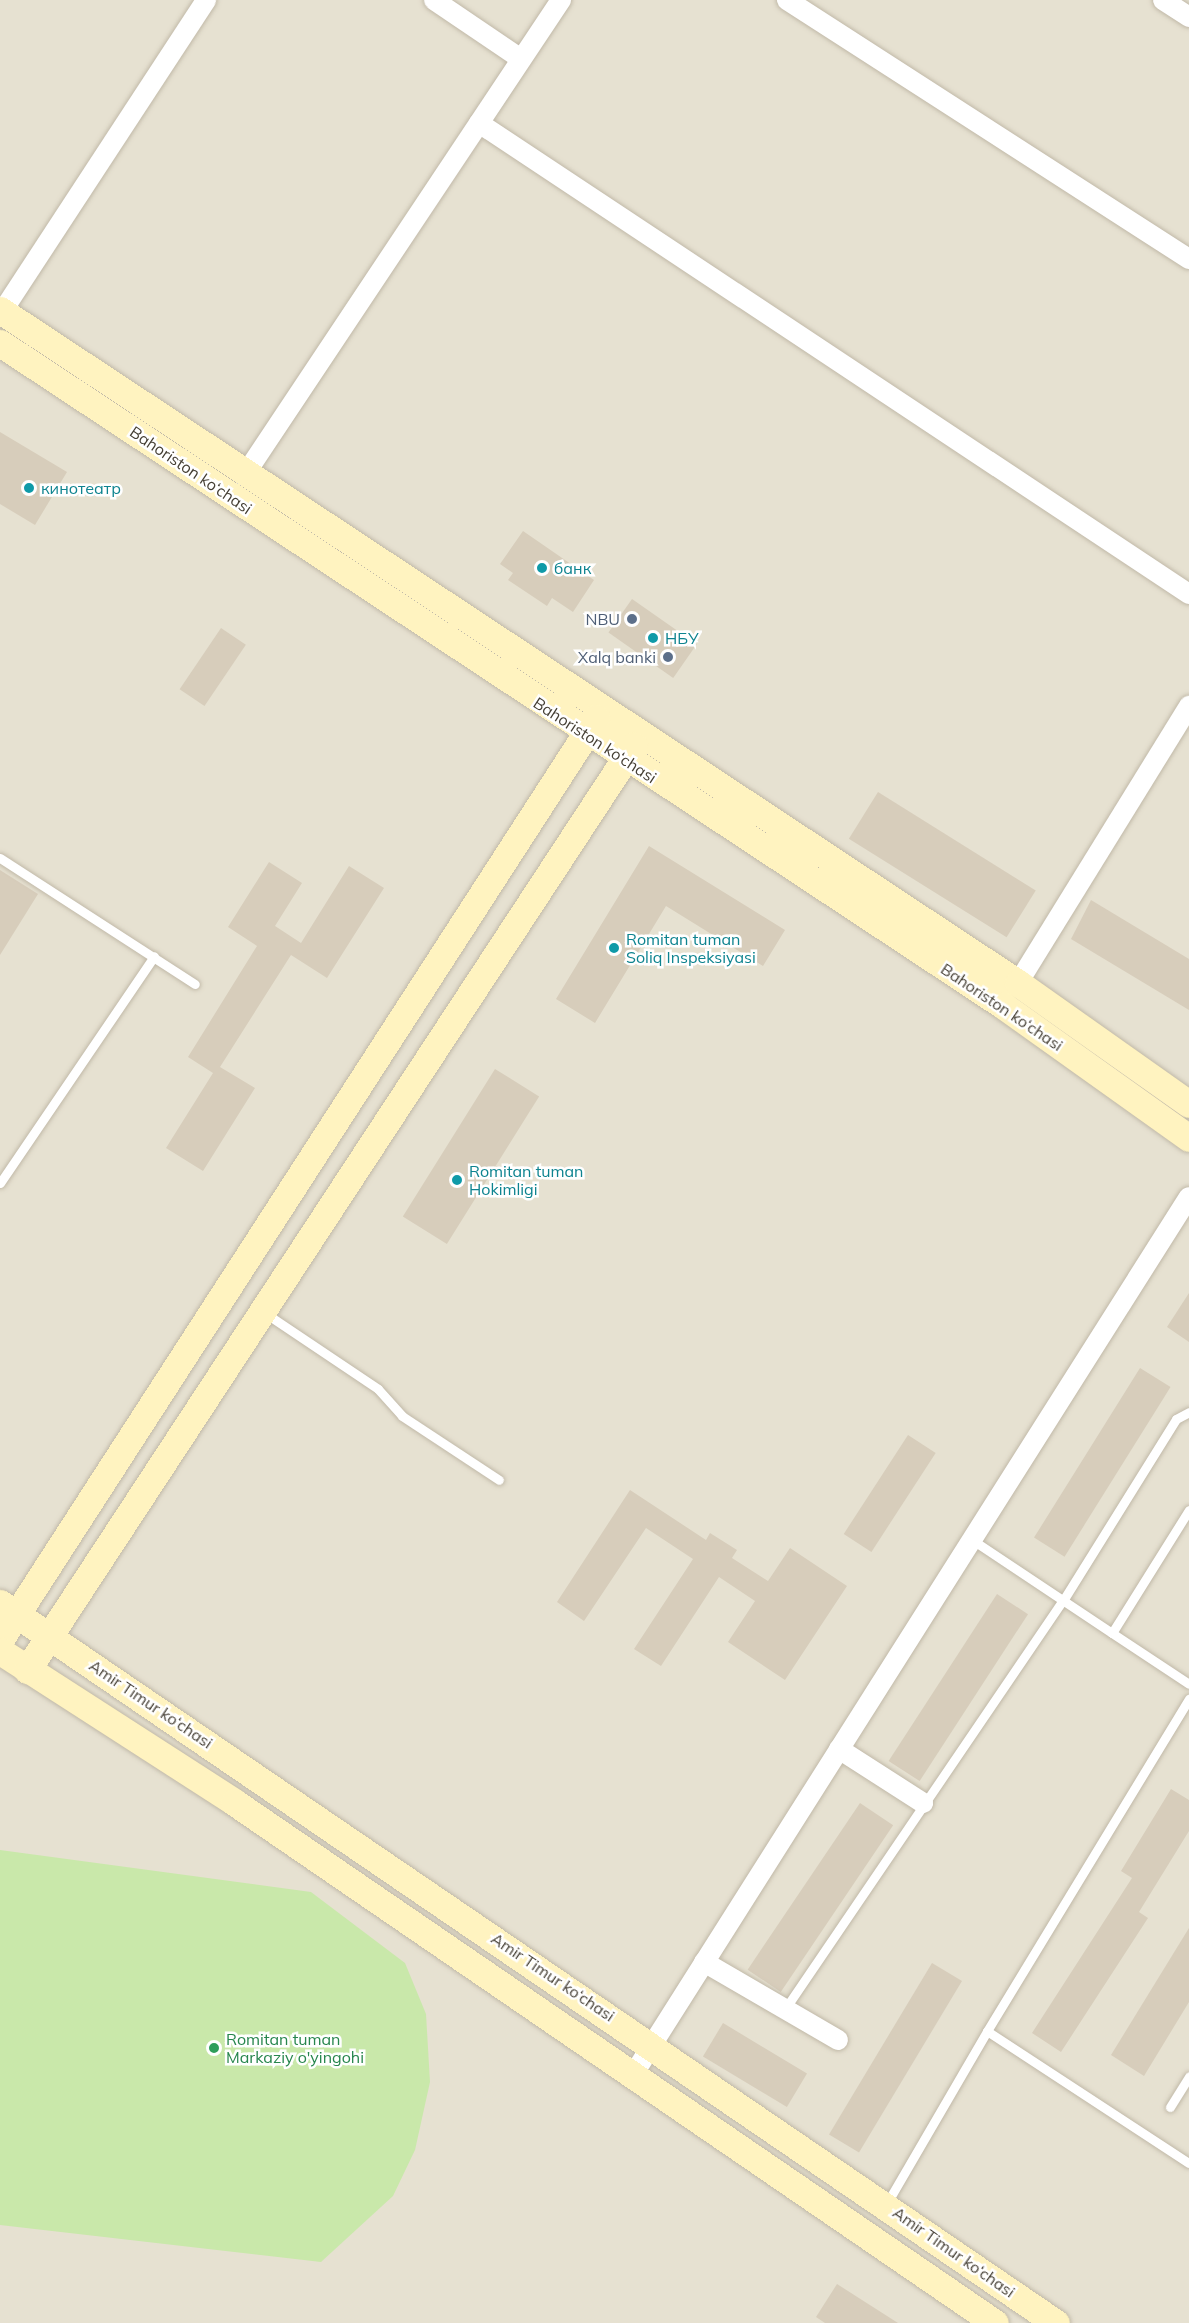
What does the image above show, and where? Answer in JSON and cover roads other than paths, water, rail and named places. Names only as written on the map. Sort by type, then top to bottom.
[{"type":"street","points":[[1,311],[206,0]]},
{"type":"street","points":[[434,0],[521,59]]},
{"type":"street","points":[[244,476],[561,0]]},
{"type":"street","points":[[787,0],[1189,259]]},
{"type":"street","points":[[1163,0],[1189,17]]},
{"type":"street","points":[[479,123],[1189,594]]},
{"type":"street","name":"Bahoriston ko‘chasi","points":[[1,311],[244,476],[1018,983],[1189,1104]]},
{"type":"street","name":"Bahoriston ko‘chasi","points":[[0,343],[585,734],[1004,1006],[1189,1138]]},
{"type":"street","points":[[1018,983],[1189,706]]},
{"type":"street","points":[[0,1640],[8,1608],[602,710]]},
{"type":"street","points":[[27,1670],[260,1310],[640,737]]},
{"type":"street","points":[[633,2075],[1189,1197]]},
{"type":"street","name":"Amir Timur ko‘chasi","points":[[8,1608],[652,2044],[1056,2323]]},
{"type":"street","points":[[0,1651],[234,1802],[995,2323]]},
{"type":"street","points":[[839,1749],[923,1803]]},
{"type":"street","points":[[704,1962],[838,2040]]},
{"type":"lane","points":[[0,858],[195,984]]},
{"type":"lane","points":[[0,1184],[154,956]]},
{"type":"lane","points":[[260,1310],[378,1389],[402,1416],[499,1480]]},
{"type":"lane","points":[[785,2009],[923,1803],[1064,1599],[1176,1419],[1189,1412]]},
{"type":"lane","points":[[1112,1633],[1189,1510]]},
{"type":"lane","points":[[971,1539],[1112,1633],[1189,1681]]},
{"type":"lane","points":[[886,2205],[987,2031],[1189,1699]]},
{"type":"lane","points":[[987,2031],[1189,2163]]},
{"type":"lane","points":[[1170,2107],[1189,2076]]},
{"type":"place","name":"кинотеатр","points":[[29,488]]},
{"type":"place","name":"банк","points":[[542,568]]},
{"type":"place","name":"NBU","points":[[632,619]]},
{"type":"place","name":"НБУ","points":[[653,638]]},
{"type":"place","name":"Xalq banki","points":[[668,657]]},
{"type":"place","name":"Romitan tuman Soliq Inspeksiyasi","points":[[614,948]]},
{"type":"place","name":"Romitan tuman Hokimligi","points":[[457,1180]]},
{"type":"place","name":"Romitan tuman Markaziy o'yingohi","points":[[214,2048]]}]
